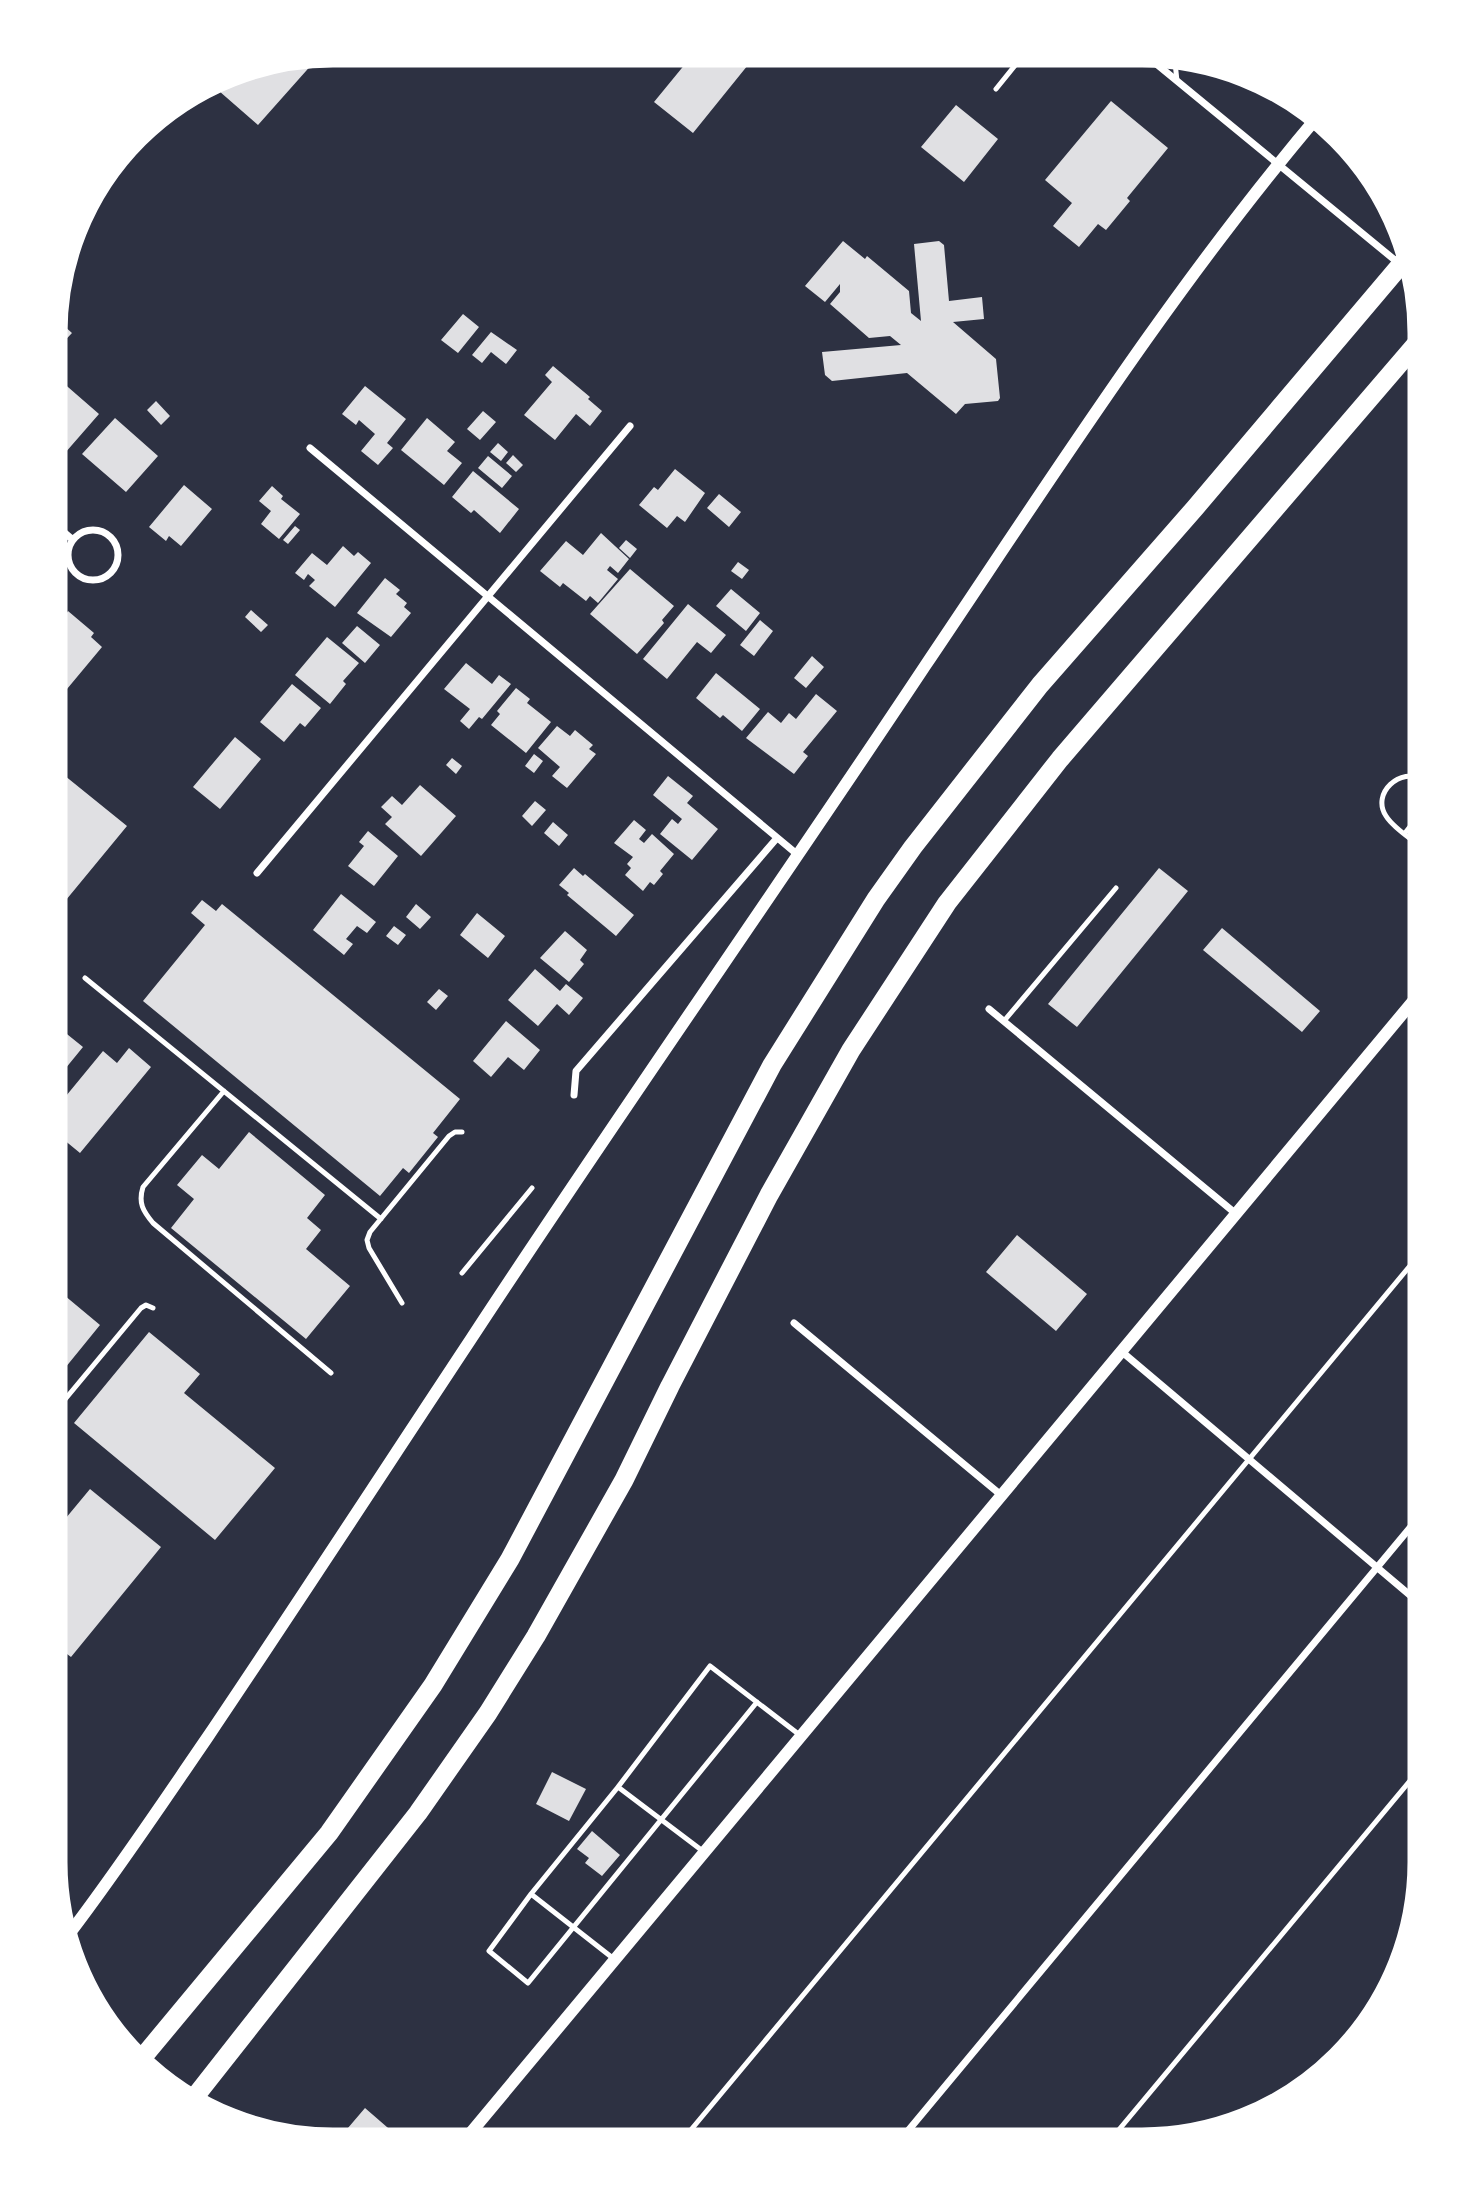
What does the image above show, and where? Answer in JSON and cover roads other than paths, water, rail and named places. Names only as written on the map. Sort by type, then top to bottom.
[{"type":"highway","points":[[145,2056],[330,1833],[433,1685],[510,1559],[772,1065],[876,899],[1040,685],[1195,508],[1403,262]]},
{"type":"highway","points":[[196,2095],[418,1813],[488,1713],[536,1636],[624,1480],[769,1195],[851,1050],[947,903],[1060,759],[1412,349]]},
{"type":"street","points":[[1156,64],[1404,268]]},
{"type":"street","points":[[72,1931],[111,1881],[275,1638],[520,1264],[799,856],[1095,413],[1226,230],[1312,124]]},
{"type":"street","points":[[257,873],[630,426]]},
{"type":"street","points":[[310,448],[799,856]]},
{"type":"street","points":[[90,530],[109,536],[116,544],[118,553],[112,571],[97,580],[86,579],[77,574],[68,556],[74,540],[90,530]]},
{"type":"street","points":[[63,531],[74,540]]},
{"type":"street","points":[[574,1095],[576,1071],[777,838]]},
{"type":"street","points":[[471,2132],[1412,1002]]},
{"type":"street","points":[[989,1009],[1235,1213]]},
{"type":"street","points":[[794,1322],[1001,1495]]},
{"type":"street","points":[[1121,1351],[1412,1597]]},
{"type":"street","points":[[907,2132],[1412,1525]]},
{"type":"lane","points":[[996,89],[1017,63]]},
{"type":"lane","points":[[1175,65],[1177,81]]},
{"type":"lane","points":[[1412,775],[1396,779],[1385,791],[1381,804],[1387,818],[1412,840]]},
{"type":"lane","points":[[1405,834],[1412,825]]},
{"type":"lane","points":[[1003,1021],[1116,888]]},
{"type":"lane","points":[[85,978],[381,1219]]},
{"type":"lane","points":[[224,1091],[143,1187],[141,1205],[153,1223],[331,1373]]},
{"type":"lane","points":[[402,1303],[369,1248],[367,1240],[449,1136],[462,1132]]},
{"type":"lane","points":[[462,1273],[532,1188]]},
{"type":"lane","points":[[689,2132],[1412,1263]]},
{"type":"lane","points":[[63,1402],[141,1308],[146,1305],[153,1308]]},
{"type":"lane","points":[[757,1702],[528,1983],[489,1951],[710,1666],[757,1702],[801,1736]]},
{"type":"lane","points":[[1117,2132],[1412,1778]]},
{"type":"lane","points":[[618,1787],[704,1852]]},
{"type":"lane","points":[[531,1894],[614,1959]]}]
